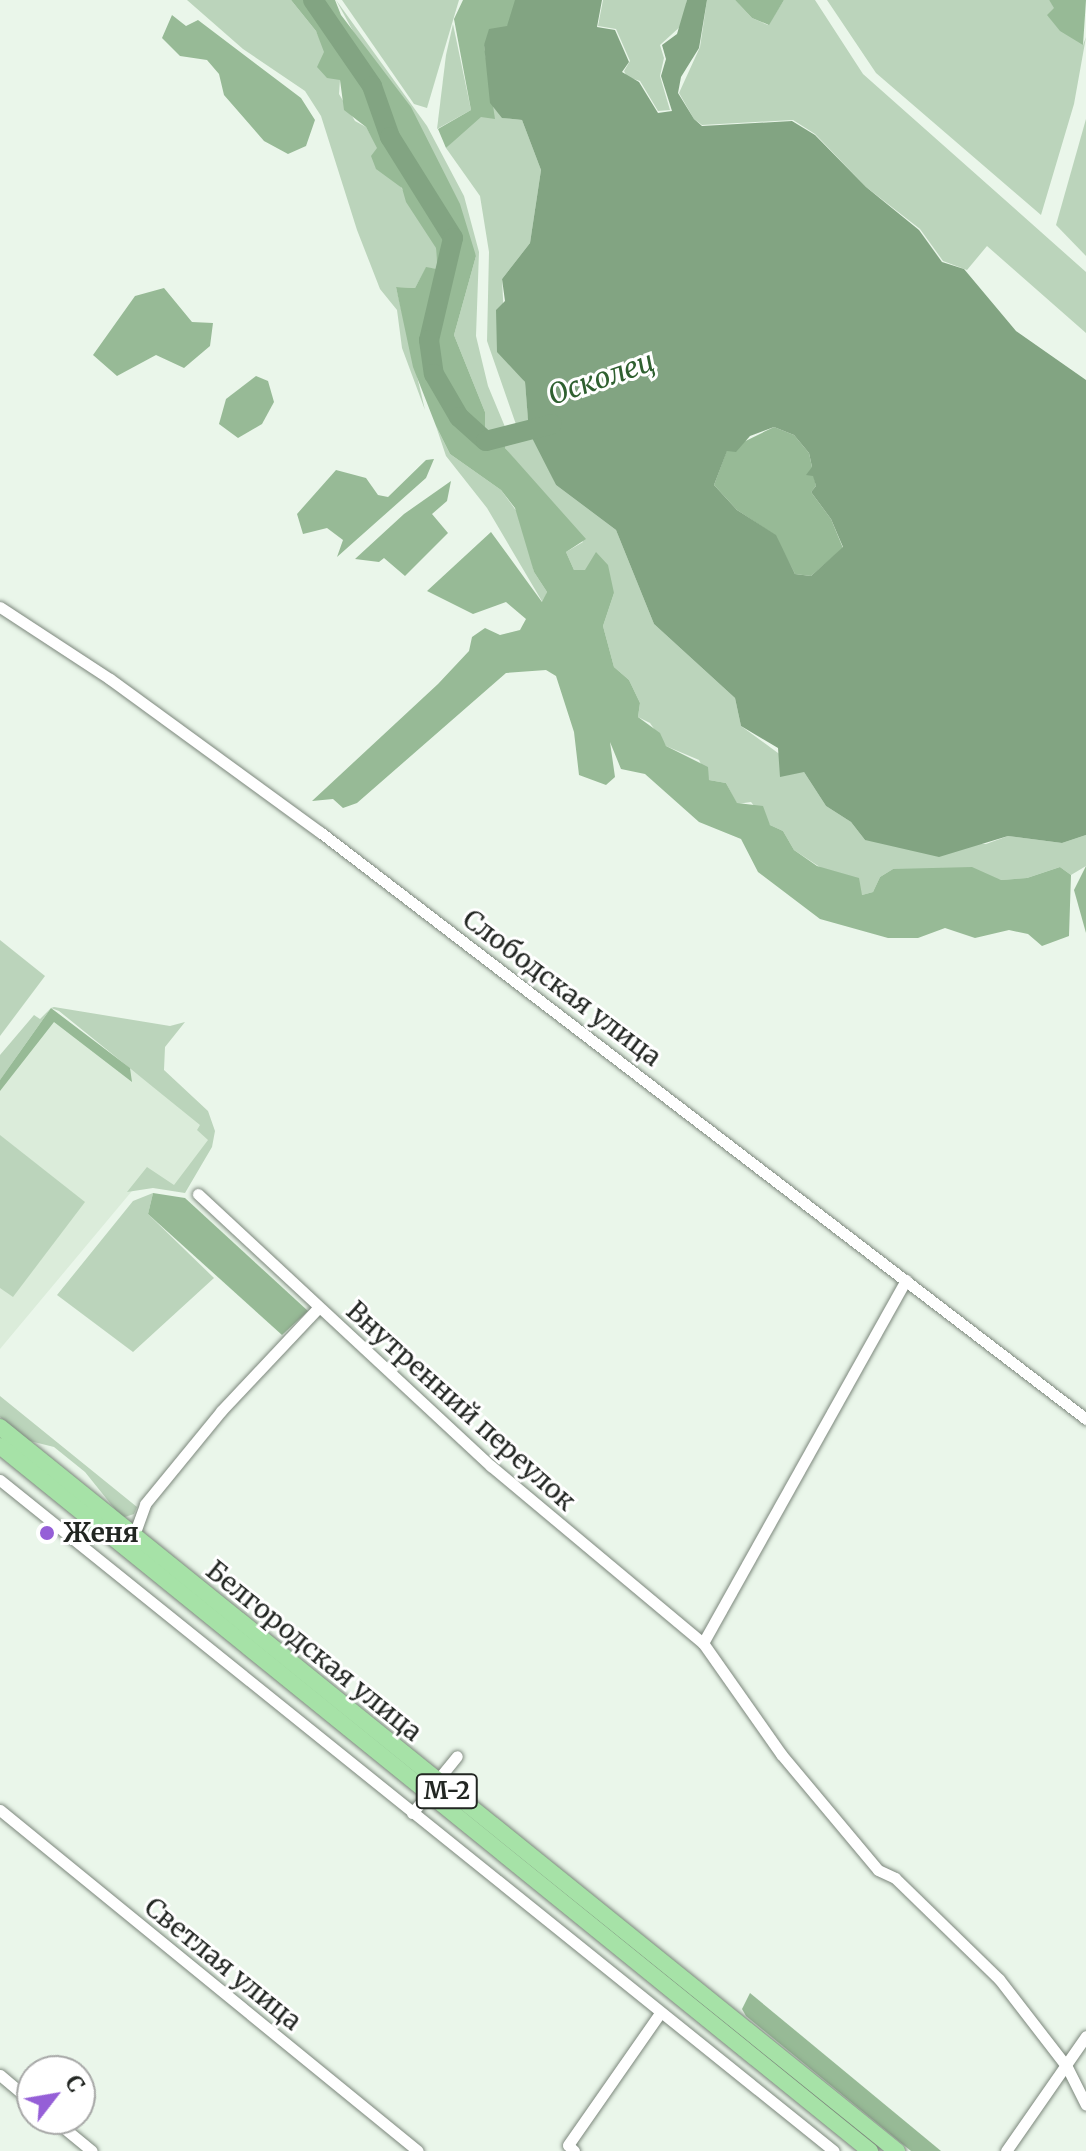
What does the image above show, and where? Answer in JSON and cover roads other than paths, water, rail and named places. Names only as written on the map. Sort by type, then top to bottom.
[{"type":"main road","name":"Белгородская улица","points":[[0,1427],[134,1535],[432,1788],[870,2151]]},
{"type":"main road","name":"Белгородская улица","points":[[0,1446],[897,2151]]},
{"type":"street","name":"Слободская улица","points":[[0,607],[110,679],[320,832],[1086,1419]]},
{"type":"street","name":"Внутренний переулок","points":[[198,1194],[491,1466],[703,1643],[781,1754],[878,1870],[895,1878],[999,1979],[1067,2067]]},
{"type":"street","points":[[703,1643],[906,1280]]},
{"type":"street","points":[[134,1535],[155,1493],[221,1411],[318,1308]]},
{"type":"street","points":[[0,1480],[834,2151]]},
{"type":"street","points":[[412,1813],[457,1756]]},
{"type":"street","name":"Светлая улица","points":[[0,1810],[418,2151]]},
{"type":"street","points":[[574,2151],[568,2145],[660,2013]]},
{"type":"street","points":[[1006,2151],[1086,2036]]},
{"type":"street","points":[[1067,2067],[1086,2105]]},
{"type":"street","points":[[0,2075],[16,2088]]},
{"type":"street","points":[[72,2135],[92,2151]]},
{"type":"water","points":[[515,0],[602,0],[597,27],[615,30],[629,62],[622,72],[639,82],[658,113],[672,111],[661,76],[666,59],[662,45],[677,34],[687,0],[707,0],[699,48],[681,77],[678,93],[694,119],[702,126],[792,121],[815,135],[866,187],[919,230],[942,262],[964,269],[1016,331],[1086,380],[1086,835],[1062,843],[1008,836],[939,857],[865,840],[851,822],[826,806],[804,772],[780,777],[778,748],[741,726],[735,698],[654,624],[616,530],[556,485],[529,432],[525,382],[497,352],[496,310],[505,301],[502,279],[530,243],[541,170],[522,120],[502,118],[490,103],[484,45],[489,29],[507,26]],"holes":[[[774,427],[794,435],[809,453],[812,467],[806,475],[813,476],[816,486],[811,492],[831,519],[843,547],[811,576],[795,574],[776,535],[737,510],[714,485],[727,451],[736,452],[750,436]]]},
{"type":"waterway","name":"Осколец","points":[[313,0],[372,86],[390,137],[453,238],[429,340],[434,374],[459,417],[486,441],[552,424]]},
{"type":"place","name":"Женя","points":[[47,1533]]}]
